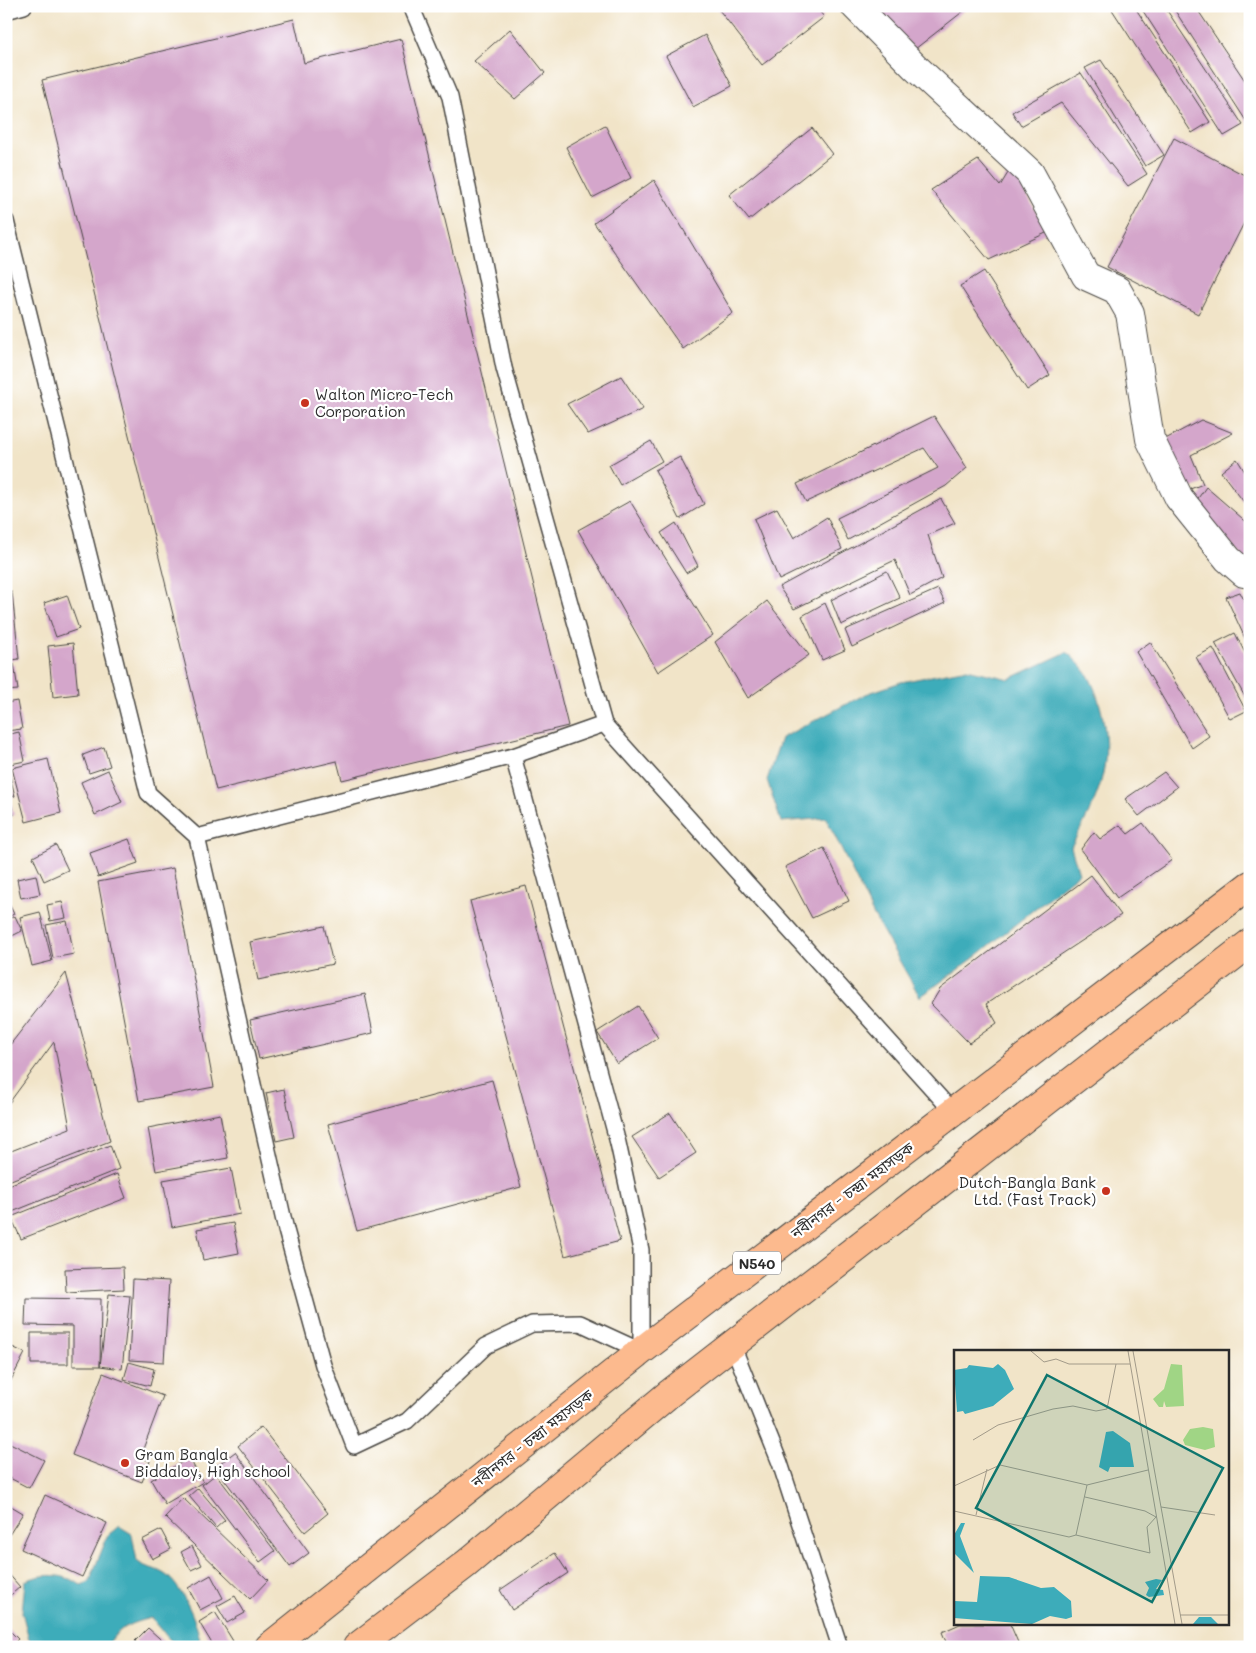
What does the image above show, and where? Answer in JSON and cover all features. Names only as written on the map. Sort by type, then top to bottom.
[{"type":"highway","name":"নবীনগর - চন্দ্রা মহাসড়ক","points":[[269,1647],[641,1351],[1250,885]]},
{"type":"highway","points":[[357,1647],[466,1564],[670,1393],[1250,943]]},
{"type":"street","points":[[855,6],[915,67],[1030,173],[1086,276],[1117,290],[1130,313],[1150,439],[1179,498],[1228,559],[1244,573],[1250,574]]},
{"type":"lane","points":[[6,11],[24,6]]},
{"type":"lane","points":[[411,6],[450,98],[504,368],[604,724],[953,1112]]},
{"type":"lane","points":[[6,221],[148,792],[197,837],[286,1230],[323,1366],[354,1446],[407,1421],[486,1346],[532,1324],[580,1323],[641,1351],[641,1250],[639,1240],[618,1143],[513,756]]},
{"type":"lane","points":[[197,837],[513,756],[604,724]]},
{"type":"lane","points":[[733,1346],[780,1463],[840,1647]]},
{"type":"water","points":[[1067,652],[1086,672],[1098,697],[1104,723],[1106,749],[1098,792],[1071,847],[1079,873],[974,958],[920,997],[874,916],[826,818],[781,822],[767,780],[781,738],[866,694],[901,682],[967,669],[1009,679]]},
{"type":"water","points":[[119,1526],[132,1534],[137,1561],[158,1570],[175,1584],[192,1614],[200,1642],[194,1647],[178,1645],[151,1618],[125,1627],[115,1635],[107,1647],[31,1647],[22,1612],[25,1581],[46,1576],[60,1576],[81,1585],[89,1582],[108,1535]]},
{"type":"building","points":[[716,6],[815,6],[824,17],[762,65]]},
{"type":"building","points":[[875,6],[909,6],[913,10],[917,6],[970,6],[915,49],[871,9]]},
{"type":"building","points":[[1114,6],[1134,6],[1210,122],[1192,133],[1111,8]]},
{"type":"building","points":[[1153,6],[1164,6],[1243,125],[1224,136],[1143,11]]},
{"type":"building","points":[[1172,6],[1195,6],[1250,88],[1250,127]]},
{"type":"building","name":"Walton Micro-Tech Corporation","points":[[294,19],[304,63],[401,39],[568,726],[342,780],[337,761],[216,790],[42,80]]},
{"type":"building","points":[[510,29],[545,73],[515,99],[474,61]]},
{"type":"building","points":[[705,35],[732,86],[693,107],[666,56]]},
{"type":"building","points":[[1101,60],[1164,155],[1145,166],[1085,68]]},
{"type":"building","points":[[1081,73],[1147,174],[1128,186],[1061,103],[1021,126],[1012,112]]},
{"type":"building","points":[[605,125],[631,178],[592,198],[566,147]]},
{"type":"building","points":[[812,128],[832,154],[749,220],[729,195]]},
{"type":"building","points":[[1174,138],[1250,178],[1250,211],[1198,314],[1107,267]]},
{"type":"building","points":[[978,160],[1000,186],[1011,168],[1048,232],[989,260],[931,190]]},
{"type":"building","points":[[654,180],[733,313],[683,349],[594,223]]},
{"type":"building","points":[[984,271],[1050,375],[1027,390],[960,286]]},
{"type":"building","points":[[621,376],[643,409],[588,434],[567,404]]},
{"type":"building","points":[[934,416],[967,468],[946,486],[848,540],[837,518],[938,468],[924,448],[806,502],[797,484]]},
{"type":"building","points":[[1201,420],[1233,433],[1191,455],[1203,484],[1185,491],[1158,443]]},
{"type":"building","points":[[651,441],[662,461],[620,485],[609,465]]},
{"type":"building","points":[[680,457],[704,504],[680,519],[655,470]]},
{"type":"building","points":[[1237,459],[1250,480],[1250,510],[1221,472]]},
{"type":"building","points":[[1206,487],[1250,525],[1250,566],[1194,504]]},
{"type":"building","points":[[941,499],[955,523],[928,535],[942,578],[910,595],[895,560],[794,609],[779,587]]},
{"type":"building","points":[[630,501],[713,635],[658,672],[578,530]]},
{"type":"building","points":[[777,508],[794,538],[827,517],[842,549],[779,580],[754,519]]},
{"type":"building","points":[[676,523],[698,566],[686,573],[661,533]]},
{"type":"building","points":[[887,571],[900,598],[841,625],[831,600]]},
{"type":"building","points":[[938,589],[945,603],[852,647],[845,630]]},
{"type":"building","points":[[12,592],[19,659],[6,661],[6,593]]},
{"type":"building","points":[[1240,592],[1250,612],[1250,649],[1226,597]]},
{"type":"building","points":[[67,595],[79,629],[56,637],[44,603]]},
{"type":"building","points":[[767,601],[809,655],[748,698],[715,642]]},
{"type":"building","points":[[825,603],[845,650],[822,660],[802,616]]},
{"type":"building","points":[[1235,633],[1250,663],[1250,706],[1215,643]]},
{"type":"building","points":[[1150,642],[1209,736],[1192,748],[1136,652]]},
{"type":"building","points":[[73,643],[78,694],[53,697],[48,646]]},
{"type":"building","points":[[1213,648],[1246,711],[1230,719],[1196,657]]},
{"type":"building","points":[[14,664],[18,690],[6,691],[6,665]]},
{"type":"building","points":[[17,701],[22,729],[6,731],[6,703]]},
{"type":"building","points":[[19,732],[25,761],[6,765],[6,735]]},
{"type":"building","points":[[104,747],[110,766],[89,773],[83,755]]},
{"type":"building","points":[[48,759],[61,813],[26,822],[12,768]]},
{"type":"building","points":[[8,768],[15,796],[6,798],[6,769]]},
{"type":"building","points":[[108,770],[122,802],[95,815],[81,782]]},
{"type":"building","points":[[1164,772],[1177,787],[1139,816],[1125,799]]},
{"type":"building","points":[[10,799],[14,815],[6,818],[6,800]]},
{"type":"building","points":[[1143,823],[1172,860],[1117,898],[1081,849],[1094,832],[1100,839],[1120,825],[1128,834]]},
{"type":"building","points":[[129,839],[138,863],[98,877],[90,853]]},
{"type":"building","points":[[56,845],[68,870],[44,881],[33,857]]},
{"type":"building","points":[[824,848],[849,901],[812,918],[785,867]]},
{"type":"building","points":[[173,868],[214,1087],[139,1101],[98,882]]},
{"type":"building","points":[[36,875],[40,894],[21,898],[17,879]]},
{"type":"building","points":[[1091,875],[1121,915],[986,1004],[997,1023],[969,1043],[931,1004],[940,989]]},
{"type":"building","points":[[526,886],[620,1241],[565,1256],[470,901]]},
{"type":"building","points":[[6,898],[14,914],[6,918]]},
{"type":"building","points":[[62,902],[66,918],[50,921],[47,905]]},
{"type":"building","points":[[40,912],[52,961],[32,966],[20,917]]},
{"type":"building","points":[[15,916],[22,931],[6,939],[6,920]]},
{"type":"building","points":[[67,921],[74,954],[53,958],[46,925]]},
{"type":"building","points":[[324,926],[333,964],[258,980],[250,942]]},
{"type":"building","points":[[66,973],[110,1141],[6,1182],[6,1153],[70,1128],[54,1042],[6,1107],[6,1050]]},
{"type":"building","points":[[365,994],[373,1033],[259,1059],[250,1020]]},
{"type":"building","points":[[638,1006],[658,1038],[617,1064],[597,1032]]},
{"type":"building","points":[[492,1080],[521,1187],[357,1231],[328,1124]]},
{"type":"building","points":[[284,1089],[294,1137],[276,1141],[266,1093]]},
{"type":"building","points":[[670,1113],[696,1153],[659,1177],[632,1137]]},
{"type":"building","points":[[220,1114],[228,1158],[156,1171],[148,1128]]},
{"type":"building","points":[[110,1145],[119,1169],[7,1214],[6,1186]]},
{"type":"building","points":[[231,1168],[240,1214],[172,1227],[163,1180]]},
{"type":"building","points":[[117,1174],[126,1198],[21,1239],[11,1217]]},
{"type":"building","points":[[233,1223],[239,1253],[203,1260],[197,1229]]},
{"type":"building","points":[[123,1267],[124,1289],[66,1292],[65,1269]]},
{"type":"building","points":[[133,1279],[169,1281],[164,1362],[129,1360]]},
{"type":"building","points":[[109,1294],[130,1296],[122,1369],[100,1366]]},
{"type":"building","points":[[26,1298],[101,1299],[100,1366],[73,1366],[73,1326],[25,1325]]},
{"type":"building","points":[[31,1333],[68,1333],[68,1364],[31,1364]]},
{"type":"building","points":[[6,1344],[25,1353],[6,1390]]},
{"type":"building","points":[[129,1362],[154,1369],[150,1386],[124,1379]]},
{"type":"building","points":[[103,1373],[163,1396],[140,1457],[150,1461],[142,1482],[72,1455]]},
{"type":"building","points":[[261,1427],[328,1513],[305,1532],[238,1446]]},
{"type":"building","points":[[6,1441],[44,1460],[29,1488],[6,1476]]},
{"type":"building","points":[[235,1452],[309,1553],[290,1567],[215,1467]]},
{"type":"building","points":[[189,1458],[203,1482],[165,1504],[151,1480]]},
{"type":"building","points":[[216,1474],[275,1551],[260,1562],[202,1485]]},
{"type":"building","points":[[198,1488],[225,1520],[216,1528],[189,1496]]},
{"type":"building","points":[[45,1495],[107,1523],[82,1577],[21,1549]]},
{"type":"building","points":[[183,1498],[268,1580],[250,1599],[165,1517]]},
{"type":"building","points":[[6,1503],[23,1513],[9,1535],[6,1533]]},
{"type":"building","points":[[161,1530],[171,1549],[152,1559],[142,1540]]},
{"type":"building","points":[[192,1546],[202,1565],[191,1570],[181,1552]]},
{"type":"building","points":[[555,1553],[568,1573],[512,1610],[500,1590]]},
{"type":"building","points":[[6,1571],[20,1587],[6,1599]]},
{"type":"building","points":[[211,1575],[223,1598],[200,1610],[188,1588]]},
{"type":"building","points":[[235,1596],[245,1613],[227,1623],[217,1606]]},
{"type":"building","points":[[215,1612],[233,1641],[223,1647],[214,1647],[199,1622]]},
{"type":"building","points":[[956,1626],[1011,1626],[1020,1647],[948,1647],[942,1632]]},
{"type":"building","points":[[6,1627],[18,1639],[11,1647],[6,1647]]},
{"type":"building","points":[[148,1628],[169,1647],[140,1647],[135,1641]]},
{"type":"place","name":"Walton Micro-Tech Corporation","points":[[305,403]]},
{"type":"place","name":"Dutch-Bangla Bank Ltd. (Fast Track)","points":[[1106,1191]]},
{"type":"place","name":"Gram Bangla Biddaloy, High school","points":[[125,1463]]}]
